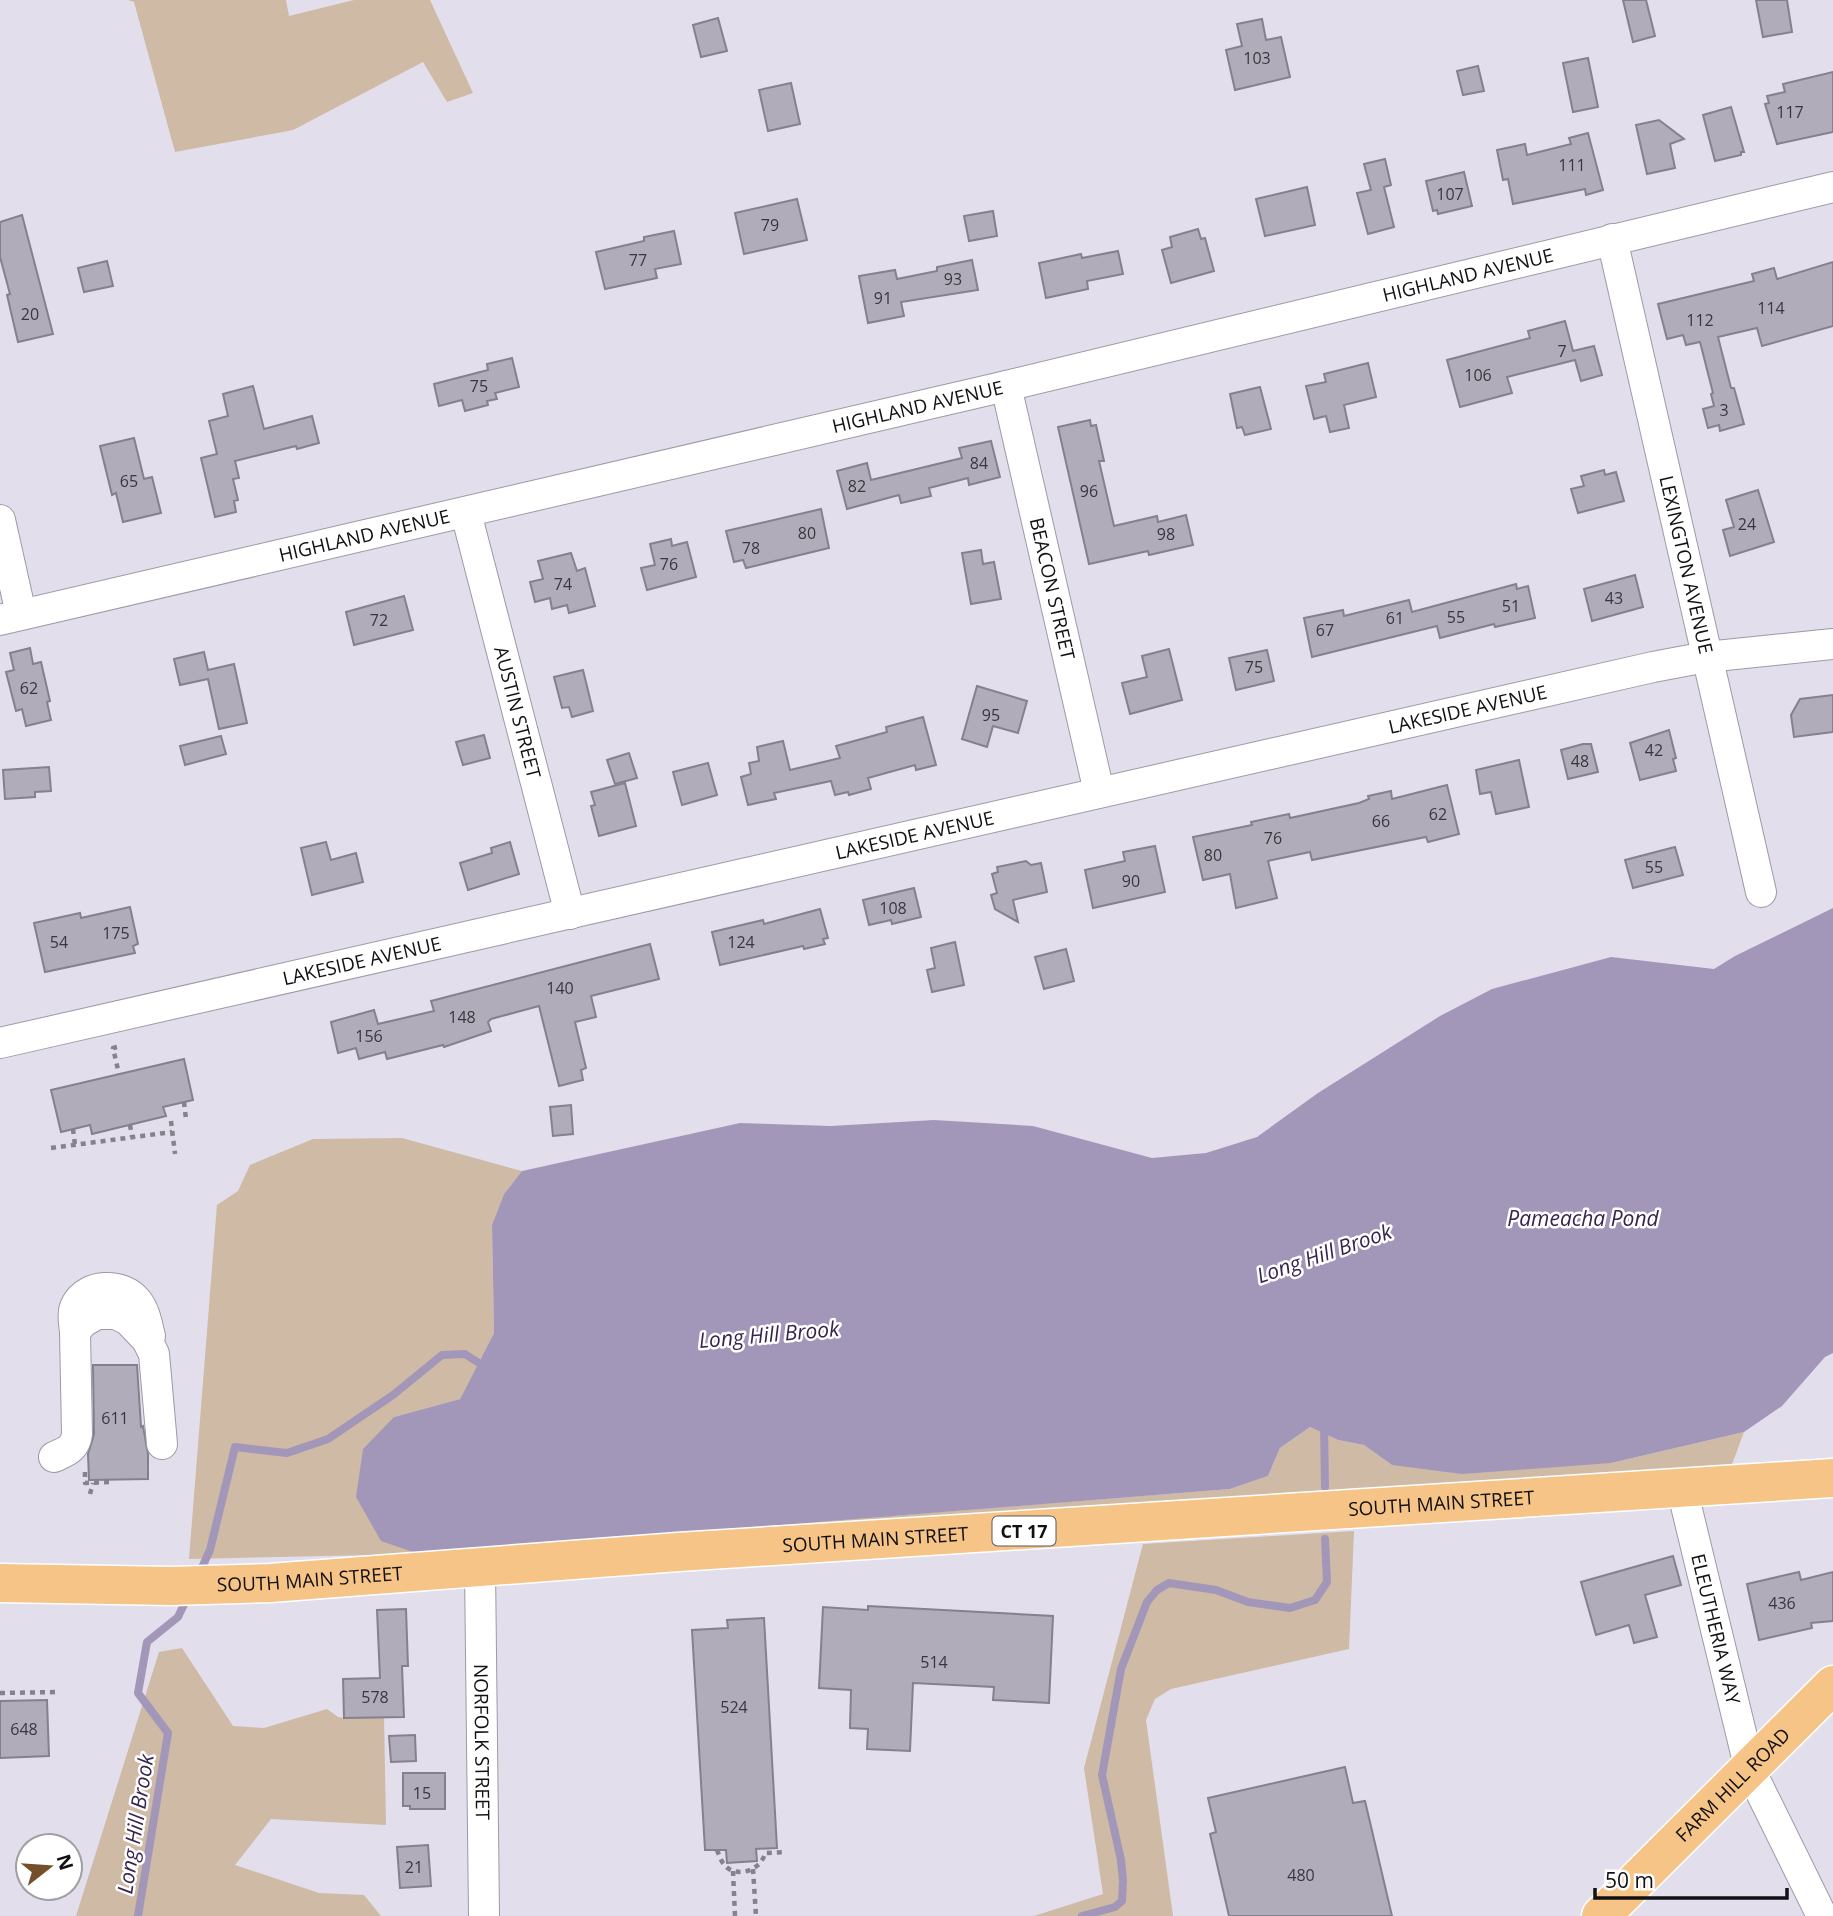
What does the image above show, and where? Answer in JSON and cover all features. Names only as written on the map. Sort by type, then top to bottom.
[{"type":"main road","name":"SOUTH MAIN STREET","points":[[0,1583],[171,1586],[270,1583],[1833,1478]]},
{"type":"main road","name":"FARM HILL ROAD","points":[[1601,1916],[1833,1685]]},
{"type":"street","name":"HIGHLAND AVENUE","points":[[10,617],[1006,386],[1833,187]]},
{"type":"street","name":"LEXINGTON AVENUE","points":[[1612,239],[1761,892]]},
{"type":"street","name":"BEACON STREET","points":[[1006,386],[1099,792]]},
{"type":"street","name":"AUSTIN STREET","points":[[466,513],[570,914]]},
{"type":"street","points":[[0,520],[10,617]]},
{"type":"street","name":"LAKESIDE AVENUE","points":[[0,1043],[1653,667],[1706,657],[1833,644]]},
{"type":"street","points":[[54,1457],[75,1444],[75,1332],[83,1322],[97,1314],[116,1314],[128,1320],[147,1340],[154,1354],[162,1444]]},
{"type":"street","name":"ELEUTHERIA WAY","points":[[1682,1489],[1750,1770],[1822,1916]]},
{"type":"street","name":"NORFOLK STREET","points":[[480,1567],[484,1916]]},
{"type":"path","points":[[120,1046],[113,1048],[120,1074]]},
{"type":"path","points":[[184,1102],[186,1119]]},
{"type":"path","points":[[171,1121],[175,1154]]},
{"type":"path","points":[[130,1125],[132,1137]]},
{"type":"path","points":[[73,1129],[75,1145]]},
{"type":"path","points":[[51,1148],[172,1132]]},
{"type":"path","points":[[85,1464],[85,1483],[110,1482]]},
{"type":"path","points":[[90,1494],[93,1483]]},
{"type":"path","points":[[0,1693],[59,1692]]},
{"type":"path","points":[[718,1850],[723,1863],[733,1871],[753,1869],[760,1865],[765,1853],[786,1852]]},
{"type":"path","points":[[753,1869],[756,1916]]},
{"type":"path","points":[[733,1871],[736,1916]]},
{"type":"shaded area","points":[[128,0],[286,0],[289,16],[354,0],[430,0],[473,93],[447,102],[423,62],[293,130],[175,152],[134,2]]},
{"type":"shaded area","points":[[402,1138],[522,1171],[504,1194],[492,1225],[494,1333],[460,1399],[394,1417],[419,1554],[189,1559],[217,1205],[238,1191],[250,1165],[313,1139]]},
{"type":"shaded area","points":[[1310,1427],[1338,1440],[1364,1445],[1392,1465],[1611,1463],[1744,1432],[1731,1467],[663,1534],[1230,1489],[1268,1476],[1280,1448]]},
{"type":"shaded area","points":[[1354,1531],[1349,1649],[1171,1689],[1155,1699],[1146,1720],[1173,1916],[1034,1916],[1103,1894],[1084,1768],[1143,1544]]},
{"type":"shaded area","points":[[182,1648],[233,1726],[264,1728],[327,1709],[344,1718],[384,1717],[386,1825],[271,1819],[235,1865],[319,1893],[364,1895],[381,1916],[76,1916],[80,1902],[84,1902],[84,1891],[159,1652]]},
{"type":"water","name":"Pameacha Pond","points":[[1833,908],[1833,1353],[1825,1357],[1782,1406],[1744,1432],[1611,1463],[1462,1474],[1392,1465],[1364,1445],[1338,1440],[1310,1427],[1280,1448],[1268,1476],[1230,1489],[419,1554],[381,1541],[356,1497],[363,1449],[394,1417],[460,1399],[494,1333],[492,1225],[504,1194],[522,1171],[740,1123],[831,1126],[934,1120],[1033,1126],[1152,1158],[1206,1153],[1257,1137],[1318,1093],[1440,1016],[1492,989],[1611,957],[1714,969]]},
{"type":"building","points":[[1623,0],[1646,0],[1655,36],[1633,42]]},
{"type":"building","points":[[1756,0],[1787,0],[1792,32],[1763,37]]},
{"type":"building","points":[[718,18],[727,51],[701,57],[693,25]]},
{"type":"building","points":[[1262,19],[1266,40],[1281,37],[1290,77],[1235,90],[1226,50],[1242,46],[1237,24]]},
{"type":"building","points":[[1588,58],[1598,107],[1573,112],[1563,63]]},
{"type":"building","points":[[1478,66],[1484,91],[1463,95],[1457,71]]},
{"type":"building","points":[[1833,72],[1833,132],[1777,144],[1765,104],[1769,103],[1767,96],[1785,92],[1783,84]]},
{"type":"building","points":[[791,83],[800,124],[768,131],[759,90]]},
{"type":"building","points":[[1731,107],[1744,152],[1715,161],[1703,115]]},
{"type":"building","points":[[1659,120],[1684,139],[1670,144],[1675,168],[1647,174],[1636,125]]},
{"type":"building","points":[[1588,133],[1603,190],[1586,195],[1585,189],[1513,204],[1508,179],[1503,180],[1497,150],[1525,144],[1527,155],[1571,144],[1569,138]]},
{"type":"building","points":[[1385,159],[1391,185],[1384,187],[1394,227],[1368,234],[1357,193],[1371,190],[1364,164]]},
{"type":"building","points":[[1464,172],[1472,206],[1438,214],[1437,210],[1433,211],[1426,181]]},
{"type":"building","points":[[1307,187],[1315,225],[1265,236],[1256,199]]},
{"type":"building","points":[[797,199],[807,240],[744,254],[735,213]]},
{"type":"building","points":[[993,211],[997,236],[969,241],[964,216]]},
{"type":"building","points":[[22,215],[53,334],[18,342],[7,295],[10,294],[0,257],[0,222]]},
{"type":"building","points":[[1198,229],[1201,239],[1205,238],[1214,271],[1171,283],[1162,250],[1172,247],[1170,237]]},
{"type":"building","points":[[674,231],[681,264],[655,269],[657,278],[605,289],[596,252]]},
{"type":"building","points":[[1118,251],[1123,274],[1087,281],[1088,289],[1046,298],[1039,263],[1081,254],[1082,258]]},
{"type":"building","points":[[972,260],[978,290],[901,302],[904,316],[868,323],[859,276],[895,270],[897,279]]},
{"type":"building","points":[[107,261],[113,286],[84,292],[78,268]]},
{"type":"building","points":[[1833,262],[1833,326],[1762,346],[1757,328],[1718,337],[1731,388],[1734,388],[1744,424],[1720,431],[1719,425],[1708,428],[1703,409],[1714,406],[1713,393],[1700,342],[1686,345],[1683,335],[1667,339],[1658,304],[1754,281],[1752,274],[1774,268],[1777,279]]},
{"type":"building","points":[[1565,321],[1573,351],[1594,346],[1602,375],[1581,381],[1575,360],[1507,377],[1512,393],[1460,407],[1447,360],[1530,338],[1528,331]]},
{"type":"building","points":[[512,358],[519,387],[495,393],[497,399],[487,401],[488,405],[465,411],[462,400],[439,406],[434,384],[488,370],[487,364]]},
{"type":"building","points":[[1368,363],[1376,397],[1344,405],[1349,428],[1330,432],[1326,416],[1314,419],[1306,386],[1326,382],[1324,374]]},
{"type":"building","points":[[253,386],[264,429],[312,416],[319,443],[235,461],[239,478],[233,479],[238,500],[234,501],[236,512],[215,517],[201,458],[217,454],[209,421],[228,416],[223,394]]},
{"type":"building","points":[[1260,387],[1271,429],[1245,435],[1242,427],[1237,428],[1230,394]]},
{"type":"building","points":[[1090,420],[1091,426],[1096,425],[1104,461],[1099,461],[1114,526],[1157,516],[1158,522],[1186,515],[1193,545],[1149,555],[1148,551],[1089,564],[1058,427]]},
{"type":"building","points":[[134,438],[144,479],[152,477],[161,513],[123,522],[116,493],[112,495],[100,446]]},
{"type":"building","points":[[991,441],[1000,477],[969,485],[968,478],[929,488],[931,496],[901,503],[899,495],[847,509],[837,471],[867,463],[871,480],[962,458],[959,448]]},
{"type":"building","points":[[1604,470],[1605,475],[1616,472],[1624,501],[1578,513],[1571,489],[1584,486],[1581,476]]},
{"type":"building","points":[[1758,490],[1774,542],[1730,556],[1723,530],[1734,527],[1726,500]]},
{"type":"building","points":[[821,509],[829,548],[746,568],[743,560],[734,562],[726,531]]},
{"type":"building","points":[[671,539],[672,546],[687,542],[696,577],[647,590],[641,568],[655,565],[650,544]]},
{"type":"building","points":[[981,550],[983,564],[994,562],[1001,599],[971,604],[962,553]]},
{"type":"building","points":[[571,553],[577,571],[585,568],[595,606],[569,613],[567,605],[552,609],[550,598],[535,602],[530,582],[543,579],[538,561]]},
{"type":"building","points":[[1635,575],[1643,607],[1592,621],[1584,589]]},
{"type":"building","points":[[1516,584],[1517,589],[1528,586],[1535,618],[1495,627],[1494,624],[1440,638],[1437,626],[1312,657],[1304,618],[1343,610],[1344,616],[1409,600],[1412,612]]},
{"type":"building","points":[[404,596],[413,630],[354,645],[346,612]]},
{"type":"building","points":[[30,648],[33,664],[41,662],[50,701],[47,702],[51,720],[26,726],[22,709],[16,711],[6,672],[14,670],[10,653]]},
{"type":"building","points":[[1169,649],[1182,700],[1130,714],[1122,683],[1147,677],[1142,656]]},
{"type":"building","points":[[1267,650],[1274,681],[1236,690],[1229,658]]},
{"type":"building","points":[[204,652],[208,670],[234,664],[247,723],[219,729],[208,679],[180,685],[174,659]]},
{"type":"building","points":[[583,670],[593,711],[572,717],[569,707],[562,708],[554,677]]},
{"type":"building","points":[[977,686],[1027,701],[1018,733],[993,726],[987,747],[962,739]]},
{"type":"building","points":[[1833,695],[1833,732],[1794,737],[1791,715],[1800,699]]},
{"type":"building","points":[[923,717],[936,765],[916,770],[915,765],[868,778],[871,789],[849,795],[848,792],[835,795],[831,781],[774,793],[776,799],[748,805],[741,777],[751,774],[749,763],[759,761],[757,747],[783,741],[790,770],[840,758],[836,746],[887,732],[886,727]]},
{"type":"building","points":[[1669,730],[1676,758],[1673,759],[1676,771],[1640,780],[1630,743]]},
{"type":"building","points":[[484,735],[490,758],[463,765],[456,742]]},
{"type":"building","points":[[221,736],[226,754],[185,765],[180,746]]},
{"type":"building","points":[[1591,744],[1598,772],[1568,779],[1561,750]]},
{"type":"building","points":[[629,753],[637,778],[615,784],[607,760]]},
{"type":"building","points":[[1519,760],[1529,807],[1496,814],[1491,792],[1480,794],[1476,770]]},
{"type":"building","points":[[708,763],[717,795],[682,805],[673,772]]},
{"type":"building","points":[[49,767],[51,791],[35,792],[35,797],[5,799],[3,770]]},
{"type":"building","points":[[625,783],[636,826],[599,836],[591,806],[595,805],[591,792]]},
{"type":"building","points":[[1447,785],[1459,834],[1428,842],[1426,837],[1312,860],[1310,852],[1268,861],[1277,898],[1236,908],[1230,874],[1203,880],[1193,837],[1289,814],[1290,818],[1359,803],[1369,799],[1368,796],[1391,791],[1392,799]]},
{"type":"building","points":[[326,842],[331,860],[356,853],[363,882],[312,895],[301,848]]},
{"type":"building","points":[[510,842],[519,874],[468,890],[460,863],[492,853],[491,848]]},
{"type":"building","points":[[1155,846],[1165,892],[1093,908],[1085,870],[1125,861],[1123,852]]},
{"type":"building","points":[[1675,847],[1683,875],[1633,888],[1625,860]]},
{"type":"building","points":[[1026,861],[1031,865],[1041,863],[1047,892],[1013,900],[1018,922],[995,909],[991,895],[997,893],[992,874],[998,872],[997,867]]},
{"type":"building","points":[[914,888],[921,917],[892,924],[891,920],[869,925],[863,900]]},
{"type":"building","points":[[130,907],[138,944],[133,946],[135,953],[45,972],[34,923],[80,913],[81,918]]},
{"type":"building","points":[[820,909],[828,938],[823,939],[825,944],[804,949],[803,946],[720,965],[712,932],[763,920],[764,924]]},
{"type":"building","points":[[955,942],[964,985],[932,992],[927,970],[935,968],[931,948]]},
{"type":"building","points":[[650,944],[659,979],[591,996],[596,1017],[575,1022],[586,1068],[581,1070],[583,1080],[559,1086],[539,1006],[491,1019],[488,1022],[491,1031],[444,1047],[443,1045],[387,1059],[385,1052],[359,1059],[356,1048],[338,1053],[331,1022],[374,1010],[378,1024],[434,1011],[431,1001]]},
{"type":"building","points":[[1066,949],[1074,981],[1044,989],[1035,957]]},
{"type":"building","points":[[184,1059],[193,1100],[163,1107],[166,1116],[92,1134],[90,1125],[61,1132],[51,1090]]},
{"type":"building","points":[[571,1105],[573,1134],[553,1136],[550,1107]]},
{"type":"building","points":[[93,1365],[137,1365],[141,1427],[143,1426],[148,1454],[148,1479],[89,1480],[88,1454],[94,1434]]},
{"type":"building","points":[[1673,1556],[1681,1585],[1645,1595],[1657,1637],[1634,1643],[1629,1625],[1596,1635],[1581,1582]]},
{"type":"building","points":[[1799,1572],[1801,1580],[1833,1572],[1833,1621],[1811,1623],[1812,1628],[1759,1640],[1747,1584]]},
{"type":"building","points":[[868,1606],[1053,1616],[1049,1703],[993,1700],[994,1687],[913,1683],[910,1751],[867,1749],[868,1729],[850,1728],[851,1690],[819,1688],[823,1607],[868,1610]]},
{"type":"building","points":[[406,1609],[408,1666],[402,1666],[404,1717],[344,1718],[343,1679],[380,1678],[377,1610]]},
{"type":"building","points":[[764,1618],[777,1848],[756,1849],[757,1861],[727,1863],[726,1850],[705,1850],[692,1630],[728,1628],[727,1620]]},
{"type":"building","points":[[47,1700],[49,1756],[0,1758],[0,1701]]},
{"type":"building","points":[[415,1735],[416,1761],[391,1762],[389,1736]]},
{"type":"building","points":[[1345,1767],[1353,1803],[1365,1801],[1392,1916],[1229,1916],[1210,1834],[1216,1832],[1208,1798]]},
{"type":"building","points":[[403,1773],[445,1773],[445,1809],[410,1809],[410,1806],[403,1806]]},
{"type":"building","points":[[428,1845],[431,1886],[400,1888],[397,1847]]},
{"type":"waterway","name":"Long Hill Brook","points":[[199,1574],[210,1550],[235,1447],[287,1453],[328,1439],[393,1395],[442,1355],[465,1354],[485,1367]]},
{"type":"waterway","points":[[1324,1425],[1325,1487]]},
{"type":"waterway","points":[[1082,1916],[1115,1907],[1122,1901],[1121,1860],[1102,1775],[1121,1669],[1147,1602],[1157,1590],[1169,1583],[1216,1590],[1248,1602],[1290,1608],[1315,1600],[1327,1582],[1325,1539]]},
{"type":"waterway","name":"Long Hill Brook","points":[[138,1916],[168,1733],[138,1693],[147,1642],[178,1617],[188,1596]]}]
